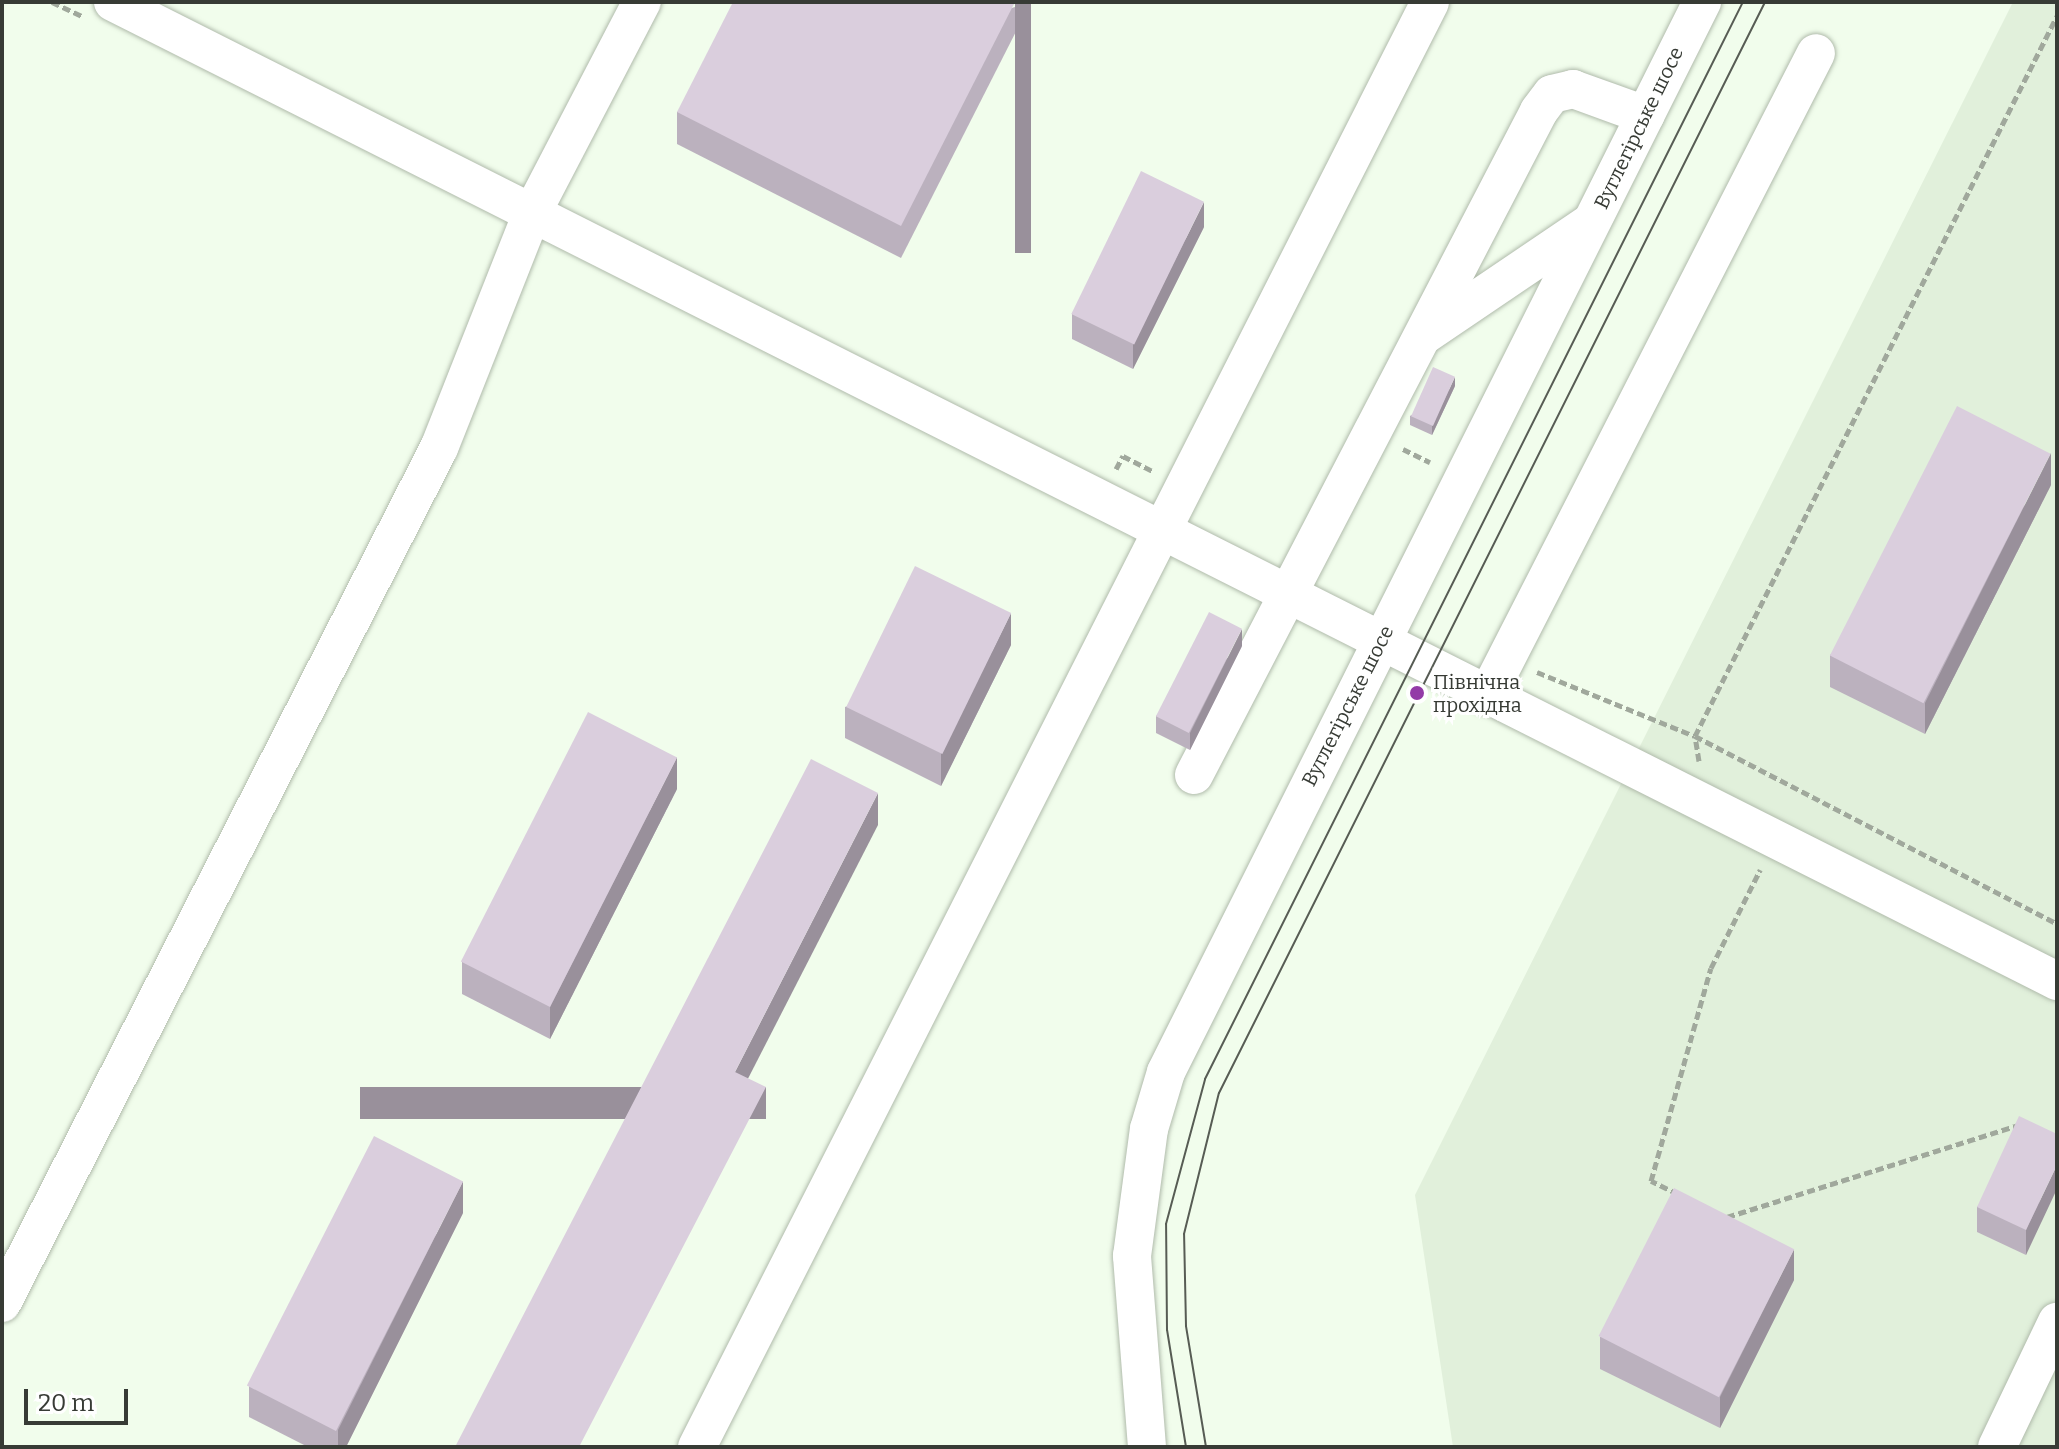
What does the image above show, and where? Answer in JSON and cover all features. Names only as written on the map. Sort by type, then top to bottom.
[{"type":"street","points":[[113,2],[1168,529],[1487,696],[2057,981]]},
{"type":"street","points":[[2,1303],[439,448],[533,211],[642,2]]},
{"type":"street","points":[[697,1447],[1168,529],[1430,2]]},
{"type":"street","name":"Вуглегірське шосе","points":[[1147,1447],[1132,1256],[1149,1129],[1187,1021],[1702,2]]},
{"type":"street","points":[[1487,696],[1816,53]]},
{"type":"street","points":[[1194,775],[1419,339],[1552,94],[1592,91],[1645,115]]},
{"type":"street","points":[[1419,339],[1593,221]]},
{"type":"street","points":[[1997,1447],[2057,1322]]},
{"type":"path","points":[[1705,805],[1695,736],[2057,16]]},
{"type":"path","points":[[1370,433],[1464,478]]},
{"type":"path","points":[[1505,659],[1695,736],[2057,924]]},
{"type":"path","points":[[1690,1199],[1651,1181],[1711,968],[1761,870],[1747,861]]},
{"type":"path","points":[[1715,1211],[1728,1217],[2018,1124],[2031,1131]]},
{"type":"shaded area","points":[[2013,2],[2057,2],[2057,1447],[1453,1447],[1415,1195]]},
{"type":"building","points":[[733,2],[1015,2],[901,226],[677,112]]},
{"type":"building","points":[[1141,171],[1204,202],[1134,345],[1071,314]]},
{"type":"building","points":[[1433,367],[1455,377],[1433,426],[1411,416]]},
{"type":"building","points":[[1957,406],[2051,454],[1923,703],[1830,655]]},
{"type":"building","points":[[915,566],[1011,613],[942,754],[846,707]]},
{"type":"building","points":[[1209,612],[1242,629],[1189,733],[1156,716]]},
{"type":"building","points":[[588,712],[677,757],[550,1007],[461,961]]},
{"type":"building","points":[[811,759],[878,793],[735,1072],[766,1087],[579,1447],[455,1447]]},
{"type":"building","points":[[2019,1116],[2057,1134],[2057,1165],[2026,1230],[1977,1207]]},
{"type":"building","points":[[374,1136],[463,1181],[336,1431],[247,1385]]},
{"type":"building","points":[[1674,1188],[1794,1249],[1719,1397],[1599,1336]]},
{"type":"tram line","points":[[1186,1447],[1167,1330],[1166,1224],[1205,1079],[1743,2]]},
{"type":"tram line","points":[[1206,1447],[1186,1326],[1184,1234],[1219,1093],[1765,2]]},
{"type":"place","name":"Північна прохідна","points":[[1417,693]]}]
